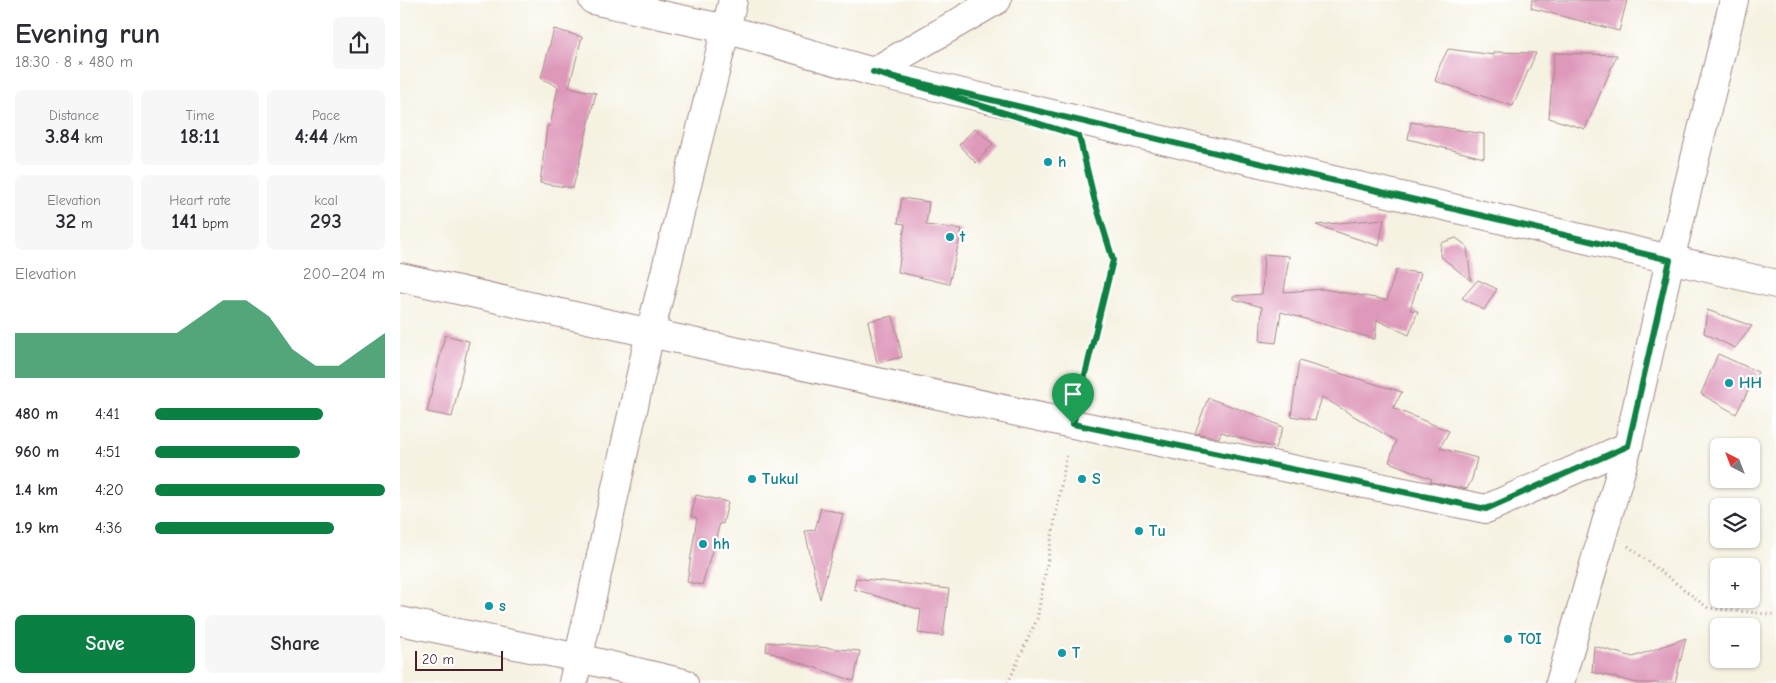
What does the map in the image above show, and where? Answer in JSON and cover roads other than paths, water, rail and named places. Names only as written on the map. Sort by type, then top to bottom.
[{"type":"street","points":[[593,0],[726,29],[873,72],[1776,284]]},
{"type":"street","points":[[576,671],[650,333],[733,0]]},
{"type":"street","points":[[873,72],[997,0]]},
{"type":"street","points":[[1560,683],[1628,446],[1670,260],[1734,0]]},
{"type":"street","points":[[400,277],[1073,424],[1486,509],[1628,446]]},
{"type":"street","points":[[400,621],[576,671],[684,683]]},
{"type":"place","name":"h","points":[[1048,162]]},
{"type":"place","name":"t","points":[[950,237]]},
{"type":"place","name":"HH","points":[[1729,383]]},
{"type":"place","name":"Tukul","points":[[752,479]]},
{"type":"place","name":"S","points":[[1082,479]]},
{"type":"place","name":"Tu","points":[[1139,531]]},
{"type":"place","name":"hh","points":[[703,544]]},
{"type":"place","name":"s","points":[[489,606]]},
{"type":"place","name":"TOI","points":[[1508,639]]},
{"type":"place","name":"T","points":[[1062,653]]}]
